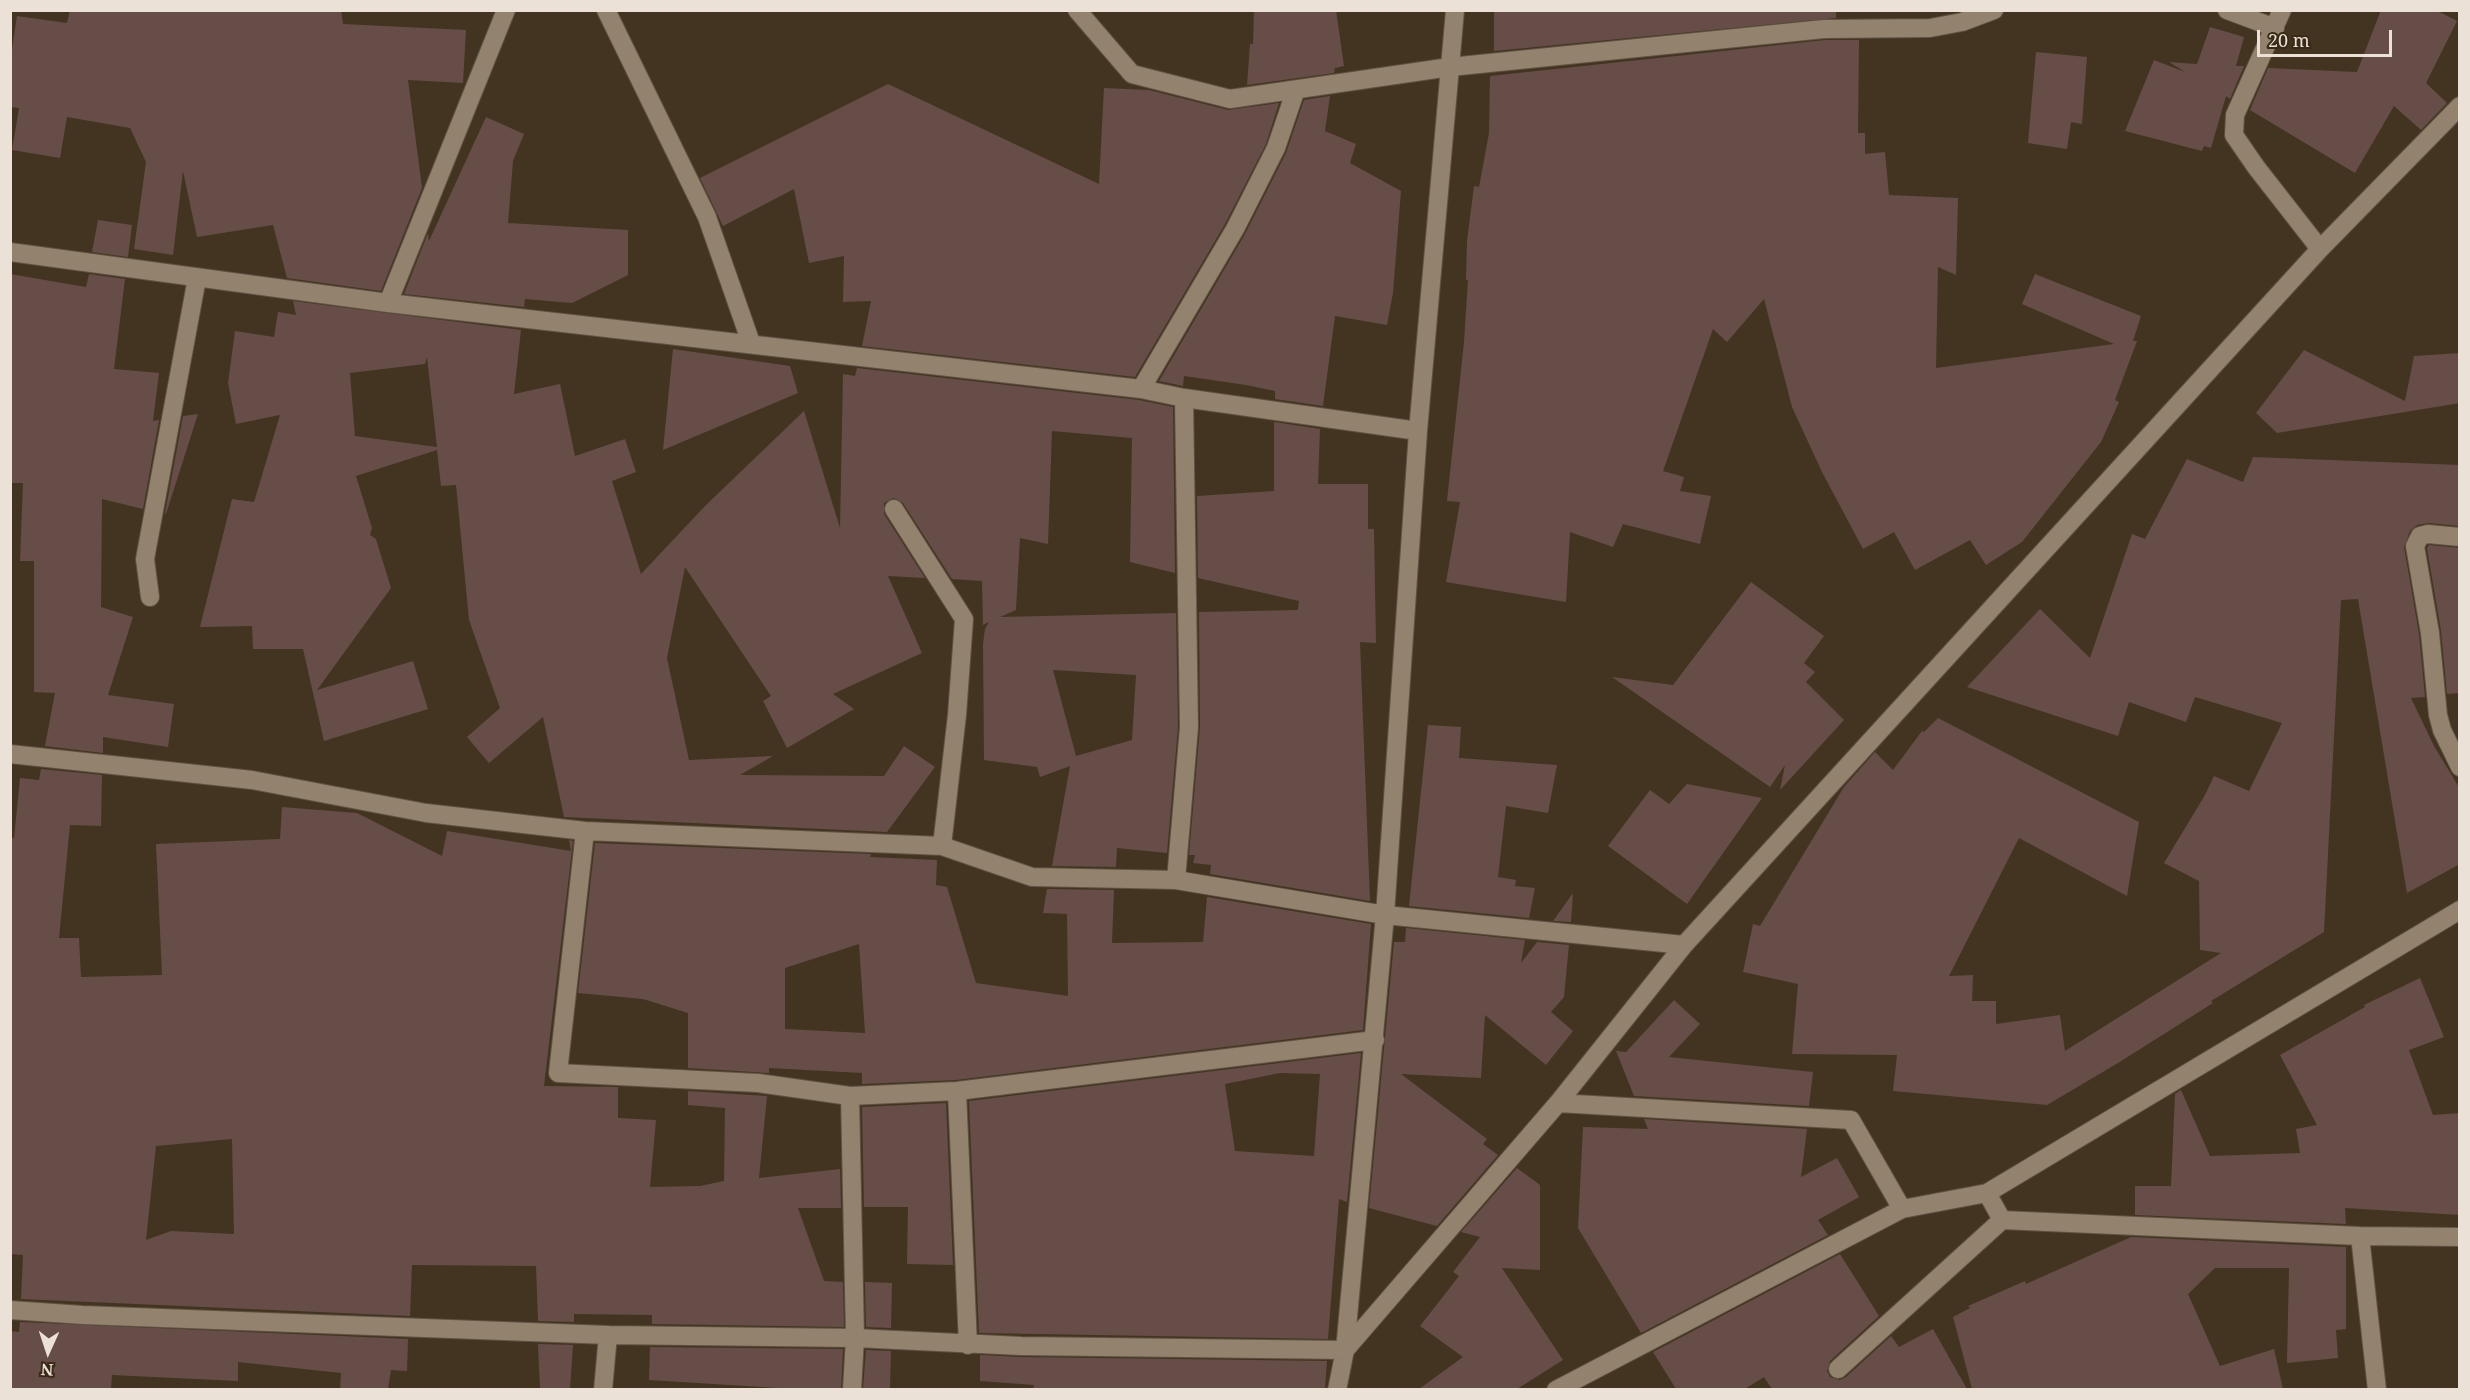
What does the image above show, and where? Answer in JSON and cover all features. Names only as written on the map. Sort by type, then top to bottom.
[{"type":"street","points":[[388,303],[506,10]]},
{"type":"street","points":[[606,10],[707,217],[750,343]]},
{"type":"street","points":[[1077,10],[1131,74],[1230,99],[1295,92],[1450,67],[1824,29],[1856,19],[1930,28],[1962,22],[1994,10]]},
{"type":"street","points":[[1337,1389],[1345,1350],[1386,915],[1418,431],[1455,10]]},
{"type":"street","points":[[2227,10],[2275,28]]},
{"type":"street","points":[[2282,10],[2235,115],[2234,135],[2320,249]]},
{"type":"street","points":[[1141,388],[1235,229],[1276,148],[1295,92]]},
{"type":"street","points":[[10,1310],[83,1316],[608,1335],[855,1338],[968,1345],[1345,1350],[1558,1103],[1684,945],[2134,456],[2320,249],[2460,106]]},
{"type":"street","points":[[10,252],[388,303],[1141,388],[1184,398],[1418,431]]},
{"type":"street","points":[[150,597],[145,559],[197,278]]},
{"type":"street","points":[[1176,880],[1189,727],[1184,398]]},
{"type":"street","points":[[894,509],[964,619],[942,846]]},
{"type":"street","points":[[2460,537],[2428,534],[2420,536],[2415,546],[2430,633],[2438,715],[2442,730],[2460,767]]},
{"type":"street","points":[[10,754],[252,780],[426,813],[585,831],[942,846],[1032,877],[1176,880],[1386,915],[1684,945]]},
{"type":"street","points":[[585,831],[558,1073],[758,1083],[850,1096],[957,1091],[1374,1040]]},
{"type":"street","points":[[1556,1389],[1902,1209],[1987,1193],[2460,910]]},
{"type":"street","points":[[957,1091],[968,1345]]},
{"type":"street","points":[[850,1096],[855,1338],[852,1389]]},
{"type":"street","points":[[1558,1103],[1851,1120],[1902,1209]]},
{"type":"street","points":[[1987,1193],[2002,1220]]},
{"type":"street","points":[[1838,1369],[2002,1220],[2360,1236],[2460,1237]]},
{"type":"street","points":[[2360,1236],[2377,1389]]},
{"type":"street","points":[[603,1389],[608,1335]]},
{"type":"building","points":[[70,10],[341,10],[343,24],[466,30],[463,83],[408,80],[422,188],[381,291],[287,278],[273,225],[197,237],[183,171],[173,255],[134,249],[146,162],[130,128],[67,117],[60,158],[12,150],[19,108],[10,107],[10,62],[17,16],[67,23]]},
{"type":"building","points":[[1254,10],[1336,10],[1344,66],[1335,68],[1334,73],[1247,85],[1250,44],[1253,44]]},
{"type":"building","points":[[1494,10],[1836,10],[1836,18],[1494,51]]},
{"type":"building","points":[[2381,10],[2436,10],[2457,21],[2426,83],[2447,103],[2421,130],[2394,106],[2355,173],[2250,110],[2268,68],[2357,72]]},
{"type":"building","points":[[2210,27],[2244,37],[2236,66],[2244,66],[2230,99],[2226,96],[2211,148],[2204,146],[2202,151],[2125,131],[2154,60],[2185,72],[2169,62],[2197,64]]},
{"type":"building","points":[[1825,40],[1859,40],[1858,133],[1865,133],[1865,154],[1885,152],[1889,195],[1958,198],[1956,275],[1938,267],[1936,368],[2114,344],[2022,304],[2035,274],[2141,316],[2133,341],[2137,341],[2115,400],[2119,402],[2101,442],[2022,542],[1986,565],[1970,540],[1915,570],[1894,532],[1863,549],[1822,472],[1792,407],[1764,299],[1727,342],[1713,329],[1663,471],[1684,477],[1680,491],[1711,496],[1700,544],[1623,524],[1613,547],[1570,532],[1566,602],[1446,582],[1460,502],[1447,501],[1464,342],[1468,280],[1466,280],[1467,241],[1474,186],[1479,187],[1489,133],[1490,76]]},
{"type":"building","points":[[2036,52],[2087,57],[2082,124],[2071,122],[2067,149],[2028,143]]},
{"type":"building","points":[[888,84],[1099,184],[1104,88],[1149,90],[1228,110],[1279,103],[1266,144],[1225,224],[1135,377],[862,346],[871,301],[843,302],[844,256],[809,263],[794,189],[723,226],[700,178]]},
{"type":"building","points":[[1330,96],[1325,131],[1356,144],[1350,163],[1401,191],[1393,293],[1387,325],[1335,316],[1323,406],[1275,399],[1275,391],[1246,385],[1184,376],[1183,386],[1159,381],[1245,234],[1286,153],[1304,100]]},
{"type":"building","points":[[486,117],[524,134],[513,161],[508,223],[628,230],[628,275],[572,303],[525,299],[524,307],[404,294],[428,233],[429,241]]},
{"type":"building","points":[[98,220],[132,225],[128,257],[92,252]]},
{"type":"building","points":[[10,274],[86,287],[89,274],[125,279],[114,369],[159,373],[153,421],[159,420],[143,509],[102,499],[101,607],[133,617],[108,695],[174,704],[168,747],[103,737],[103,753],[45,746],[55,693],[34,692],[34,561],[20,561],[23,483],[10,483]]},
{"type":"building","points":[[293,301],[521,330],[514,394],[560,384],[575,456],[625,439],[636,472],[612,481],[641,574],[705,506],[804,411],[840,528],[843,374],[855,376],[857,368],[1139,400],[1173,407],[1175,573],[1130,562],[1132,438],[1052,431],[1048,544],[1020,538],[1016,610],[1000,617],[1176,613],[1178,727],[1167,853],[1117,848],[1116,867],[1052,866],[1070,766],[1040,777],[1037,767],[984,760],[983,644],[985,629],[989,622],[983,625],[982,581],[952,579],[903,503],[894,498],[884,503],[884,514],[925,578],[888,576],[922,653],[833,694],[854,709],[787,748],[763,701],[771,696],[685,567],[667,658],[689,760],[773,756],[740,775],[884,776],[904,746],[935,767],[887,832],[564,817],[543,717],[489,763],[467,737],[500,708],[469,620],[456,485],[441,486],[437,450],[356,476],[372,528],[370,535],[376,539],[391,588],[317,690],[413,661],[428,709],[324,741],[303,649],[253,649],[252,626],[200,627],[232,499],[254,502],[280,415],[236,424],[228,383],[235,331],[274,337],[278,312],[296,315]],"holes":[[[427,357],[437,447],[355,436],[350,373],[425,364]],[[1053,670],[1136,675],[1132,740],[1076,756]]]},
{"type":"building","points":[[673,349],[790,366],[798,393],[663,450]]},
{"type":"building","points":[[2304,350],[2405,401],[2414,356],[2460,353],[2460,403],[2277,433],[2256,413]]},
{"type":"building","points":[[198,414],[166,514],[183,416]]},
{"type":"building","points":[[1274,422],[1320,429],[1318,484],[1368,484],[1368,529],[1374,529],[1376,643],[1360,642],[1370,901],[1210,874],[1211,865],[1193,863],[1195,855],[1189,855],[1200,727],[1199,612],[1298,610],[1299,601],[1198,578],[1197,496],[1274,491]]},
{"type":"building","points":[[2253,457],[2460,465],[2460,526],[2429,523],[2417,525],[2410,531],[2404,547],[2419,634],[2425,697],[2411,698],[2434,746],[2460,789],[2460,864],[2407,893],[2358,599],[2341,600],[2324,932],[2211,1001],[2213,1003],[2118,1063],[2047,1105],[1893,1091],[1897,1055],[1792,1054],[1798,984],[1743,972],[1753,924],[1760,926],[1844,787],[1875,752],[1893,770],[1922,731],[1924,732],[1938,718],[2139,822],[2127,896],[2019,838],[1949,976],[1973,975],[1972,1001],[1996,1001],[1996,1024],[2060,1015],[2065,1051],[2221,953],[2200,950],[2199,881],[2164,863],[2214,776],[2249,791],[2282,723],[2195,697],[2186,722],[2129,702],[2118,736],[1967,687],[2040,609],[2090,658],[2132,534],[2145,539],[2187,459],[2243,482]]},
{"type":"building","points":[[2429,545],[2460,548],[2460,693],[2447,694],[2441,631],[2427,548]]},
{"type":"building","points":[[1751,582],[1824,636],[1804,663],[1815,672],[1806,682],[1844,720],[1780,790],[1785,765],[1770,787],[1612,677],[1673,685]]},
{"type":"building","points":[[1428,725],[1461,727],[1459,758],[1557,765],[1548,813],[1506,806],[1498,877],[1516,880],[1515,886],[1535,888],[1529,918],[1409,906]]},
{"type":"building","points":[[41,769],[102,775],[101,826],[70,825],[59,938],[79,938],[81,977],[162,975],[156,844],[280,839],[282,807],[357,813],[442,856],[447,831],[571,851],[569,840],[573,841],[544,1086],[618,1087],[618,1118],[656,1120],[650,1187],[700,1186],[724,1181],[725,1108],[688,1105],[688,1091],[767,1096],[759,1178],[840,1169],[841,1208],[798,1208],[824,1281],[843,1282],[844,1327],[652,1324],[652,1315],[574,1314],[574,1322],[538,1321],[536,1266],[412,1265],[410,1316],[21,1299],[23,1255],[10,1254],[10,837],[14,838],[20,778],[39,780]],"holes":[[[232,1139],[234,1234],[171,1231],[146,1240],[156,1146]]]},
{"type":"building","points":[[1687,784],[1762,798],[1687,904],[1608,846],[1650,790],[1669,804]]},
{"type":"building","points":[[595,843],[871,854],[870,857],[937,860],[936,885],[947,887],[976,983],[1068,996],[1067,914],[1043,913],[1047,889],[1114,890],[1112,943],[1203,942],[1207,897],[1371,924],[1363,1030],[956,1080],[862,1084],[862,1073],[769,1068],[769,1073],[688,1068],[688,1013],[643,999],[578,993]],"holes":[[[859,944],[865,1033],[785,1029],[785,968]]]},
{"type":"building","points":[[1573,893],[1571,922],[1553,921]]},
{"type":"building","points":[[1406,928],[1525,940],[1521,963],[1537,942],[1569,945],[1564,997],[1551,1012],[1573,1031],[1546,1065],[1485,1015],[1481,1078],[1401,1074],[1487,1139],[1483,1144],[1498,1155],[1437,1226],[1369,1208],[1394,942],[1405,942]]},
{"type":"building","points":[[2420,978],[2444,1037],[2409,1050],[2433,1115],[2460,1113],[2460,1215],[2345,1208],[2346,1224],[2135,1215],[2135,1186],[2171,1186],[2175,1094],[2181,1090],[2210,1156],[2300,1153],[2296,1129],[2317,1125],[2280,1055],[2365,1007],[2364,1005]]},
{"type":"building","points":[[1674,1000],[1700,1024],[1669,1057],[1813,1072],[1809,1106],[1634,1096],[1616,1051],[1626,1052]]},
{"type":"building","points":[[1361,1053],[1347,1202],[1339,1199],[1328,1339],[979,1333],[969,1101]],"holes":[[[1280,1073],[1320,1074],[1314,1156],[1235,1151],[1225,1084]]]},
{"type":"building","points":[[946,1103],[953,1265],[907,1264],[908,1207],[864,1207],[862,1107]]},
{"type":"building","points":[[1644,1119],[1807,1129],[1801,1177],[1837,1158],[1859,1197],[1818,1220],[1828,1235],[1641,1333],[1578,1228],[1583,1127],[1648,1129]]},
{"type":"building","points":[[1517,1168],[1540,1185],[1540,1270],[1502,1268],[1563,1360],[1517,1389],[1419,1389],[1463,1357],[1420,1326],[1459,1276],[1453,1272],[1480,1237],[1461,1232]]},
{"type":"building","points":[[2131,1237],[2346,1247],[2346,1329],[2336,1330],[2338,1358],[2287,1363],[2289,1268],[2215,1268],[2188,1294],[2220,1366],[2274,1349],[2283,1389],[1972,1389],[1953,1317],[1970,1308],[1968,1306],[2025,1281],[2026,1284]]},
{"type":"building","points":[[1840,1254],[1879,1316],[1830,1361],[1827,1371],[1830,1377],[1840,1380],[1846,1377],[1891,1336],[1899,1347],[1933,1329],[1967,1389],[1772,1389],[1764,1377],[1745,1389],[1676,1389],[1653,1352]]},
{"type":"building","points":[[865,1282],[892,1283],[891,1328],[866,1327]]},
{"type":"building","points":[[20,1322],[408,1339],[407,1371],[391,1370],[388,1389],[340,1389],[341,1373],[238,1362],[238,1381],[112,1375],[111,1389],[10,1389],[10,1331],[19,1332]]},
{"type":"building","points":[[538,1344],[573,1345],[570,1389],[540,1389]]},
{"type":"building","points":[[650,1347],[843,1349],[841,1389],[794,1389],[649,1380]]},
{"type":"building","points":[[866,1350],[891,1351],[890,1388],[863,1389]]},
{"type":"building","points":[[980,1355],[1327,1361],[1325,1389],[1033,1389],[1034,1385],[980,1381]]}]
